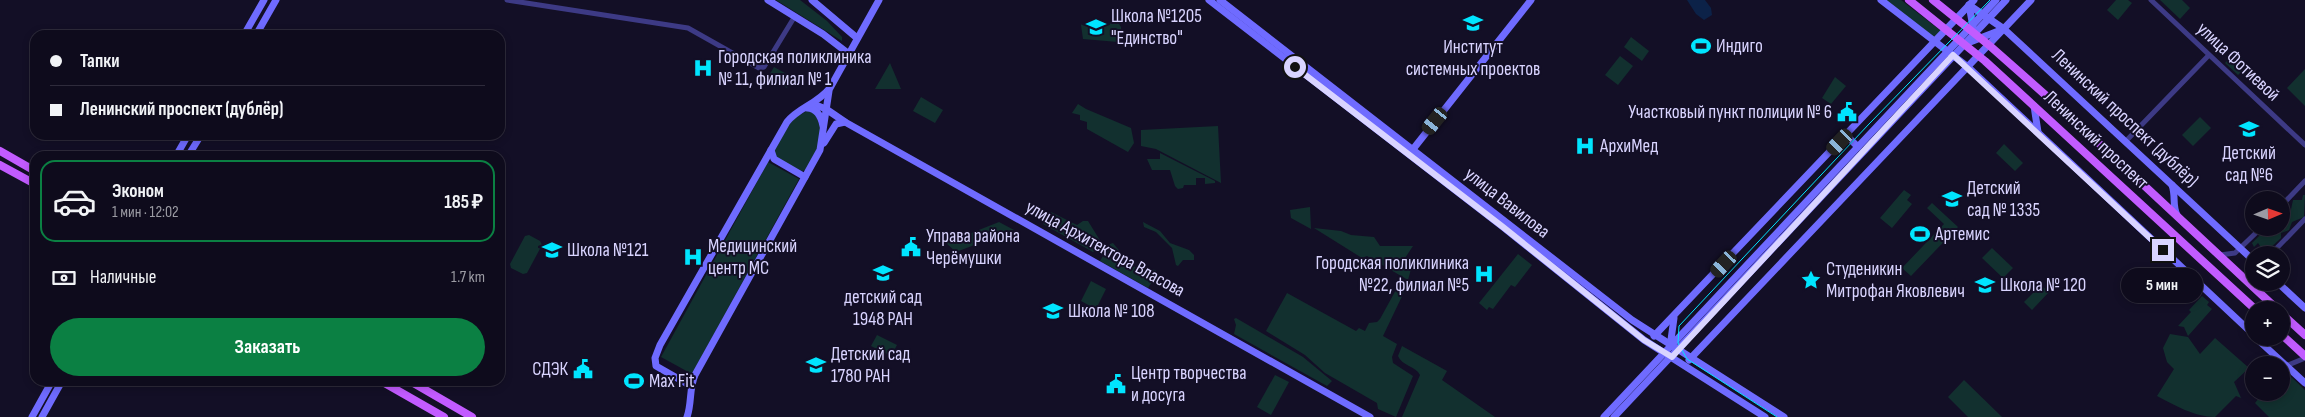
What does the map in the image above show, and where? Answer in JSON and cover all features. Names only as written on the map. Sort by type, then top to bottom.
[{"type":"main road","name":"Ленинский проспект","points":[[1909,0],[1961,44],[1979,56],[2031,102],[2246,301]]},
{"type":"main road","name":"Ленинский проспект","points":[[1932,0],[1972,29],[2268,301]]},
{"type":"main road","points":[[0,151],[30,168]]},
{"type":"main road","points":[[0,165],[30,181]]},
{"type":"main road","points":[[2290,321],[2305,335]]},
{"type":"main road","points":[[2290,343],[2305,357]]},
{"type":"main road","points":[[390,386],[444,417]]},
{"type":"main road","points":[[419,386],[472,417]]},
{"type":"street","points":[[247,30],[264,0]]},
{"type":"street","points":[[259,30],[276,0]]},
{"type":"street","points":[[508,0],[688,28],[759,68],[764,67],[795,16]]},
{"type":"street","points":[[768,0],[795,16],[848,54]]},
{"type":"street","points":[[812,0],[857,38]]},
{"type":"street","points":[[691,386],[658,367],[654,363],[655,358],[787,122],[794,114],[822,99],[879,0]]},
{"type":"street","name":"улица Вавилова","points":[[1209,0],[1654,336],[1669,348],[1672,357],[1766,417]]},
{"type":"street","name":"улица Вавилова","points":[[1220,0],[1644,340],[1678,350],[1784,417]]},
{"type":"street","points":[[1411,152],[1530,0]]},
{"type":"street","points":[[1880,0],[1968,67],[2245,327]]},
{"type":"street","points":[[1985,17],[1996,0]]},
{"type":"street","points":[[1604,417],[1858,147],[1961,44],[1972,29],[2006,0]]},
{"type":"street","points":[[1664,366],[1692,358],[1990,46],[2031,0]]},
{"type":"street","name":"улица Фотиевой","points":[[2151,0],[2305,145]]},
{"type":"street","points":[[1654,336],[1972,3]]},
{"type":"street","points":[[1972,3],[1972,29]]},
{"type":"street","name":"Ленинский проспект (дублёр)","points":[[1972,3],[1985,17],[2004,29],[2245,252]]},
{"type":"street","points":[[258,10],[265,8],[267,15]]},
{"type":"street","points":[[1961,44],[1982,39],[2004,29]]},
{"type":"street","points":[[1961,44],[1968,67]]},
{"type":"street","points":[[1614,417],[1664,366],[1951,53]]},
{"type":"street","points":[[2125,142],[2209,55]]},
{"type":"street","points":[[820,150],[830,88]]},
{"type":"street","points":[[2031,102],[2036,112],[2039,134]]},
{"type":"street","name":"улица Архитектора Власова","points":[[813,104],[826,109],[845,122],[1370,417]]},
{"type":"street","points":[[805,108],[813,108],[818,113],[824,128]]},
{"type":"street","points":[[687,417],[691,405],[691,386],[695,374],[820,150],[836,124],[845,122]]},
{"type":"street","points":[[1846,135],[1858,147]]},
{"type":"street","points":[[179,151],[185,140]]},
{"type":"street","points":[[191,151],[197,140]]},
{"type":"street","points":[[771,150],[774,159],[805,177]]},
{"type":"street","points":[[2290,197],[2305,181]]},
{"type":"street","points":[[2172,185],[2175,194],[2174,210],[2179,218]]},
{"type":"street","points":[[2279,246],[2305,219]]},
{"type":"street","points":[[2219,255],[2231,255],[2241,249],[2253,236]]},
{"type":"street","points":[[2287,291],[2305,308]]},
{"type":"street","points":[[1669,348],[1675,316]]},
{"type":"street","points":[[1628,328],[1634,328],[1632,320]]},
{"type":"street","points":[[1644,340],[1653,352],[1651,366]]},
{"type":"street","points":[[2265,346],[2276,356]]},
{"type":"street","points":[[2290,364],[2305,357]]},
{"type":"street","points":[[2290,370],[2305,383]]},
{"type":"street","points":[[32,417],[49,386]]},
{"type":"street","points":[[42,417],[59,386]]},
{"type":"green space","points":[[776,0],[800,0],[827,21],[842,37],[842,41]]},
{"type":"green space","points":[[1885,0],[1901,0],[1941,31],[1936,40]]},
{"type":"green space","points":[[2116,0],[2128,0],[2132,3],[2118,20],[2107,10]]},
{"type":"green space","points":[[2160,0],[2182,0],[2190,8],[2180,19]]},
{"type":"green space","points":[[1085,22],[1119,24],[1121,27],[1121,39],[1118,42],[1083,39],[1081,25]]},
{"type":"green space","points":[[1631,37],[1649,51],[1642,61],[1624,47]]},
{"type":"green space","points":[[2236,52],[2248,65],[2238,75],[2225,63]]},
{"type":"green space","points":[[1620,56],[1633,66],[1618,85],[1605,75]]},
{"type":"green space","points":[[890,63],[901,89],[875,89]]},
{"type":"green space","points":[[774,67],[792,77],[787,88],[768,77]]},
{"type":"green space","points":[[2305,69],[2305,106],[2287,88]]},
{"type":"green space","points":[[1835,77],[1846,86],[1831,104],[1822,98]]},
{"type":"green space","points":[[921,97],[943,110],[935,123],[913,111]]},
{"type":"green space","points":[[1078,104],[1131,128],[1134,143],[1128,152],[1087,129],[1087,122],[1080,120],[1080,115],[1072,113]]},
{"type":"green space","points":[[807,111],[814,112],[820,128],[820,135],[814,155],[806,170],[802,171],[776,158],[774,149],[794,118]]},
{"type":"green space","points":[[2200,117],[2211,128],[2193,146],[2182,135]]},
{"type":"green space","points":[[1218,126],[1221,183],[1156,149],[1141,146],[1141,130]]},
{"type":"green space","points":[[2004,144],[2023,163],[2015,171],[1996,153]]},
{"type":"green space","points":[[1160,153],[1215,181],[1215,183],[1205,184],[1205,178],[1196,178],[1196,185],[1184,185],[1183,188],[1178,189],[1175,186],[1170,170],[1152,170],[1147,159],[1160,159]]},
{"type":"green space","points":[[768,162],[799,179],[692,374],[661,357]]},
{"type":"green space","points":[[1904,190],[1911,195],[1907,200],[1912,204],[1892,228],[1880,218]]},
{"type":"green space","points":[[2303,195],[2305,195],[2304,217],[2292,222],[2290,227],[2293,200],[2302,200]]},
{"type":"green space","points":[[1932,203],[1958,227],[1911,276],[1902,268],[1944,224],[1927,208]]},
{"type":"green space","points":[[1310,207],[1311,229],[1291,218],[1290,210]]},
{"type":"green space","points":[[1051,212],[1077,225],[1083,221],[1088,221],[1101,242],[1097,250],[1093,252],[1043,224]]},
{"type":"green space","points":[[999,222],[1014,230],[956,252],[946,243]]},
{"type":"green space","points":[[1143,222],[1160,231],[1170,243],[1189,250],[1194,255],[1194,260],[1183,260],[1178,266],[1176,265],[1172,248],[1156,232],[1144,227]]},
{"type":"green space","points":[[1314,228],[1374,237],[1380,246],[1413,246],[1403,261],[1411,269],[1408,280],[1367,256],[1362,258]]},
{"type":"green space","points":[[529,235],[540,241],[542,245],[527,273],[523,274],[511,268],[510,264],[525,236]]},
{"type":"green space","points":[[2259,236],[2281,236],[2272,246],[2260,246],[2258,243],[2254,246],[2252,243]]},
{"type":"green space","points":[[1113,243],[1130,264],[1137,268],[1156,270],[1157,274],[1148,288],[1100,261],[1110,244]]},
{"type":"green space","points":[[1992,248],[2013,268],[2003,278],[1982,258]]},
{"type":"green space","points":[[1518,254],[1532,265],[1515,287],[1511,285],[1493,309],[1489,307],[1487,310],[1479,303]]},
{"type":"green space","points":[[1091,281],[1106,289],[1096,309],[1081,301]]},
{"type":"green space","points":[[2041,285],[2049,292],[2032,310],[2024,302]]},
{"type":"green space","points":[[1397,288],[1405,290],[1383,336],[1397,344],[1392,357],[1393,363],[1413,376],[1396,417],[1378,409],[1377,403],[1325,373],[1305,355],[1266,331],[1287,293],[1356,331],[1359,328],[1365,331],[1369,323],[1377,322],[1380,319]]},
{"type":"green space","points":[[2202,296],[2209,302],[2207,305],[2212,309],[2188,336],[2184,327],[2178,326]]},
{"type":"green space","points":[[1236,318],[1303,357],[1332,381],[1327,386],[1234,334],[1236,325],[1234,319]]},
{"type":"green space","points":[[2170,334],[2188,337],[2200,354],[2215,338],[2245,364],[2245,372],[2234,382],[2241,398],[2236,396],[2215,417],[2192,413],[2157,396],[2174,369],[2167,362],[2163,348]]},
{"type":"green space","points":[[877,335],[897,345],[891,356],[871,346]]},
{"type":"green space","points":[[1402,346],[1447,371],[1442,380],[1495,417],[1402,417],[1420,375],[1398,356]]},
{"type":"green space","points":[[1275,375],[1289,382],[1271,415],[1257,407]]},
{"type":"green space","points":[[2290,376],[2305,390],[2305,417],[2269,417],[2255,403],[2257,401],[2290,401]]},
{"type":"green space","points":[[1964,380],[2002,417],[1968,417],[1948,397]]},
{"type":"water","points":[[1687,0],[1705,0],[1711,8],[1712,15],[1704,20],[1696,14]]},
{"type":"tram line","points":[[1777,417],[1687,359],[1678,343],[1679,326],[1869,124],[1990,0]]},
{"type":"place","name":"Институт системных проектов","points":[[1473,23]]},
{"type":"place","name":"Школа №1205 \"Единство\"","points":[[1096,27]]},
{"type":"place","name":"Индиго","points":[[1701,46]]},
{"type":"place","name":"Городская поликлиника № 11, филиал № 1","points":[[703,68]]},
{"type":"place","name":"Участковый пункт полиции № 6","points":[[1847,112]]},
{"type":"place","name":"Детский сад №6","points":[[2249,129]]},
{"type":"place","name":"АрхиМед","points":[[1585,146]]},
{"type":"place","name":"Детский сад № 1335","points":[[1952,199]]},
{"type":"place","name":"Артемис","points":[[1920,234]]},
{"type":"place","name":"Управа района Черёмушки","points":[[911,247]]},
{"type":"place","name":"Школа №121","points":[[552,250]]},
{"type":"place","name":"Медицинский центр МС","points":[[693,257]]},
{"type":"place","name":"детский сад 1948 РАН","points":[[883,273]]},
{"type":"place","name":"Городская поликлиника №22, филиал №5","points":[[1484,274]]},
{"type":"place","name":"Студеникин Митрофан Яковлевич","points":[[1811,280]]},
{"type":"place","name":"Школа № 120","points":[[1985,285]]},
{"type":"place","name":"Школа № 108","points":[[1053,311]]},
{"type":"place","name":"Детский сад 1780 РАН","points":[[816,365]]},
{"type":"place","name":"СДЭК","points":[[583,369]]},
{"type":"place","name":"Max Fit","points":[[634,381]]},
{"type":"place","name":"Центр творчества и досуга","points":[[1116,384]]},
{"type":"route","points":[[1295,67],[1503,227],[1644,340],[1672,357],[1953,55],[2163,250]]}]
